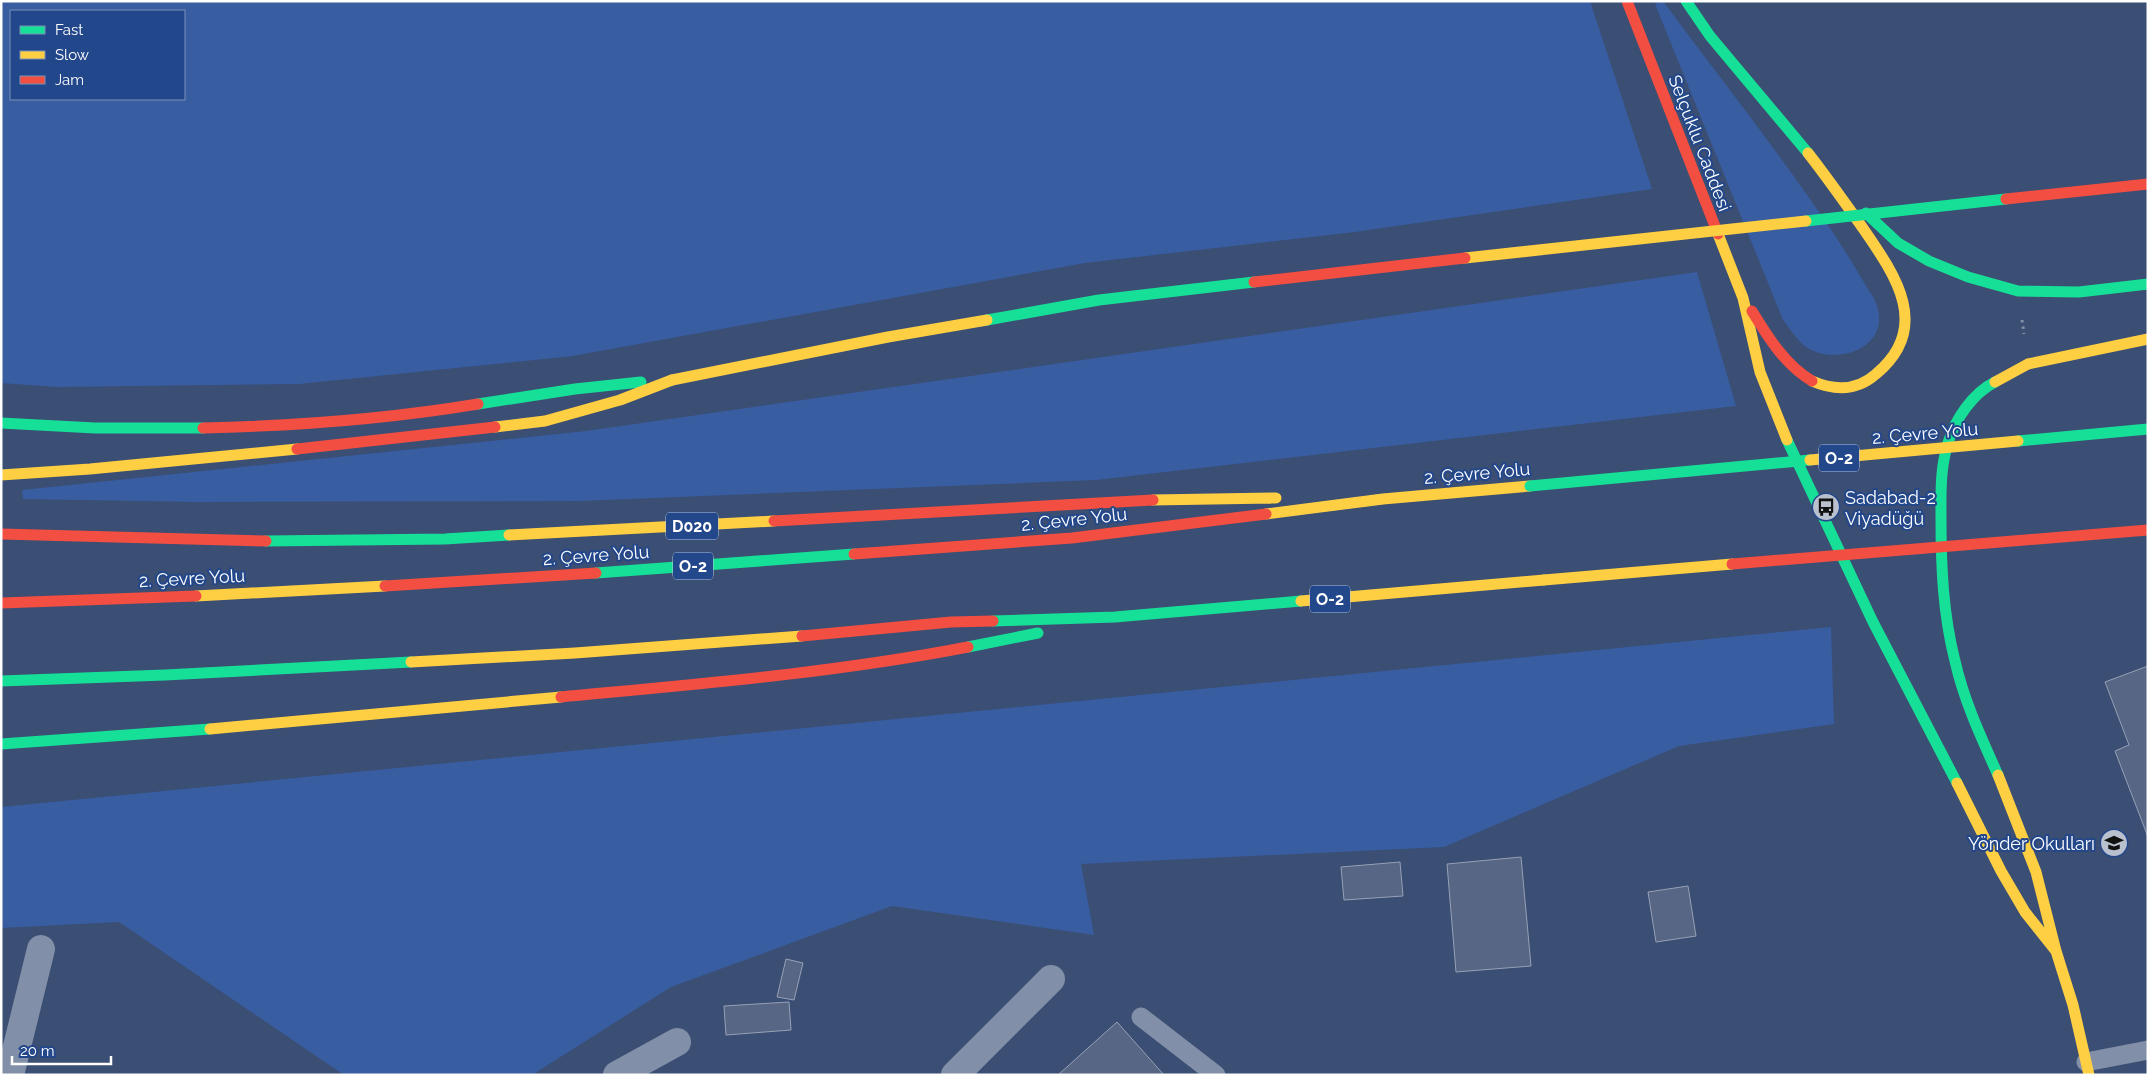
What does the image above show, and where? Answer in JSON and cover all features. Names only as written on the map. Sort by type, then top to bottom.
[{"type":"main road","name":"Selçuklu Caddesi","points":[[1627,1],[1742,298]]},
{"type":"main road","points":[[1686,1],[1703,25],[1825,174],[1876,248],[1900,289],[1905,309],[1905,329],[1902,344],[1874,379],[1857,387],[1838,388],[1820,385],[1798,370],[1772,341],[1742,298]]},
{"type":"main road","points":[[1825,174],[1898,243],[1929,261],[1968,277],[2018,291],[2079,292],[2148,284]]},
{"type":"main road","points":[[1,423],[86,428],[190,429],[380,418],[596,385],[672,380],[907,334],[1099,300],[2148,184]]},
{"type":"main road","points":[[1742,298],[1760,372],[1779,422],[1873,622],[1984,834],[2001,871],[2025,912],[2056,951]]},
{"type":"main road","points":[[2088,1068],[2073,1005],[2056,951],[2036,872],[2007,794],[1970,714],[1955,663],[1946,622],[1942,572],[1941,474],[1948,442],[1966,407],[1989,385],[2028,364],[2148,339]]},
{"type":"main road","points":[[1,474],[292,450],[445,434],[545,421],[620,400],[672,380]]},
{"type":"main road","name":"2. Çevre Yolu","points":[[1,603],[202,596],[514,579],[1082,537],[1383,499],[2148,429]]},
{"type":"main road","name":"D020","points":[[1,534],[284,541],[445,539],[1169,499],[1383,499]]},
{"type":"main road","name":"O-2","points":[[1,681],[165,675],[575,654],[776,639],[950,622],[1115,618],[2148,530]]},
{"type":"main road","points":[[1,744],[289,723],[776,677],[904,660],[1115,618]]},
{"type":"street","points":[[10,1075],[41,949]]},
{"type":"street","points":[[955,1075],[1051,979]]},
{"type":"street","points":[[617,1075],[677,1042]]},
{"type":"lane","points":[[1141,1017],[1216,1075]]},
{"type":"lane","points":[[2088,1068],[2148,1050]]},
{"type":"path","points":[[2018,291],[2028,364]]},
{"type":"shaded area","points":[[1,1],[1590,1],[1652,189],[1355,232],[1085,263],[573,356],[299,384],[57,387],[1,383]]},
{"type":"shaded area","points":[[1663,1],[1791,172],[1836,238],[1872,296],[1877,306],[1879,320],[1877,331],[1870,341],[1861,348],[1837,355],[1811,350],[1799,341],[1783,320],[1655,4]]},
{"type":"shaded area","points":[[1697,272],[1736,406],[1096,480],[581,501],[197,502],[23,499],[22,490],[586,431]]},
{"type":"shaded area","points":[[1831,627],[1834,724],[1679,746],[1444,847],[1081,864],[1094,935],[892,906],[671,987],[532,1075],[344,1075],[119,922],[1,928],[1,807]]},
{"type":"building","points":[[2148,666],[2148,837],[2115,751],[2129,745],[2105,682]]},
{"type":"building","points":[[1521,857],[1531,966],[1456,972],[1447,864]]},
{"type":"building","points":[[1400,862],[1403,896],[1344,900],[1341,867]]},
{"type":"building","points":[[1688,886],[1696,936],[1656,942],[1648,892]]},
{"type":"building","points":[[786,959],[803,963],[794,1000],[777,997]]},
{"type":"building","points":[[789,1002],[791,1030],[726,1035],[724,1006]]},
{"type":"building","points":[[1117,1022],[1164,1075],[1058,1075]]},
{"type":"traffic: fast","points":[[1686,1],[1710,36],[1808,153]]},
{"type":"traffic: fast","points":[[1806,221],[2006,199]]},
{"type":"traffic: fast","points":[[1866,213],[1898,243],[1929,261],[1968,277],[2018,291],[2079,292],[2148,284]]},
{"type":"traffic: fast","points":[[987,320],[1099,300],[1254,282]]},
{"type":"traffic: fast","points":[[478,404],[575,389],[641,382]]},
{"type":"traffic: fast","points":[[1995,382],[1972,400],[1960,416],[1951,434],[1945,452],[1942,471],[1941,536],[1945,608],[1955,661],[1968,705],[1998,775]]},
{"type":"traffic: fast","points":[[1,423],[95,428],[203,428]]},
{"type":"traffic: fast","points":[[2018,441],[2148,429]]},
{"type":"traffic: fast","points":[[1787,440],[1873,622],[1957,783]]},
{"type":"traffic: fast","points":[[1530,486],[1810,460]]},
{"type":"traffic: fast","points":[[266,541],[445,539],[509,535]]},
{"type":"traffic: fast","points":[[596,573],[854,554]]},
{"type":"traffic: fast","points":[[993,621],[1115,617],[1301,601]]},
{"type":"traffic: fast","points":[[968,647],[1038,633]]},
{"type":"traffic: fast","points":[[1,681],[165,675],[411,662]]},
{"type":"traffic: fast","points":[[1,744],[210,729]]},
{"type":"traffic: slow","points":[[1808,153],[1885,261],[1902,299],[1905,318],[1903,337],[1893,356],[1869,380],[1845,388],[1829,387],[1812,381]]},
{"type":"traffic: slow","points":[[1465,258],[1806,221]]},
{"type":"traffic: slow","points":[[1718,234],[1743,298],[1760,372],[1787,440]]},
{"type":"traffic: slow","points":[[672,380],[888,337],[987,320]]},
{"type":"traffic: slow","points":[[1995,382],[2028,364],[2148,339]]},
{"type":"traffic: slow","points":[[495,427],[545,421],[620,400],[672,380]]},
{"type":"traffic: slow","points":[[1810,460],[2018,441]]},
{"type":"traffic: slow","points":[[1,475],[90,469],[297,449]]},
{"type":"traffic: slow","points":[[1266,514],[1383,499],[1530,486]]},
{"type":"traffic: slow","points":[[1153,500],[1276,498]]},
{"type":"traffic: slow","points":[[509,535],[774,521]]},
{"type":"traffic: slow","points":[[1544,580],[1732,564]]},
{"type":"traffic: slow","points":[[1301,601],[1544,580]]},
{"type":"traffic: slow","points":[[196,596],[385,586]]},
{"type":"traffic: slow","points":[[411,662],[575,653],[802,636]]},
{"type":"traffic: slow","points":[[210,729],[561,697]]},
{"type":"traffic: slow","points":[[1998,775],[2036,872],[2056,951],[2073,1005],[2089,1075]]},
{"type":"traffic: slow","points":[[1957,783],[2001,871],[2025,912],[2056,951]]},
{"type":"traffic: jam","points":[[1627,1],[1718,234]]},
{"type":"traffic: jam","points":[[2006,199],[2148,184]]},
{"type":"traffic: jam","points":[[1254,282],[1465,258]]},
{"type":"traffic: jam","points":[[1752,311],[1785,359],[1812,381]]},
{"type":"traffic: jam","points":[[203,428],[341,421],[410,414],[478,404]]},
{"type":"traffic: jam","points":[[297,449],[495,427]]},
{"type":"traffic: jam","points":[[774,521],[1153,500]]},
{"type":"traffic: jam","points":[[854,554],[1072,538],[1266,514]]},
{"type":"traffic: jam","points":[[1732,564],[2148,530]]},
{"type":"traffic: jam","points":[[1,534],[266,541]]},
{"type":"traffic: jam","points":[[385,586],[596,573]]},
{"type":"traffic: jam","points":[[1,603],[196,596]]},
{"type":"traffic: jam","points":[[802,636],[951,622],[993,621]]},
{"type":"traffic: jam","points":[[561,697],[816,671],[968,647]]},
{"type":"place","name":"Sadabad-2 Viyadüğü","points":[[1826,507]]},
{"type":"place","name":"Yönder Okulları","points":[[2114,843]]}]
